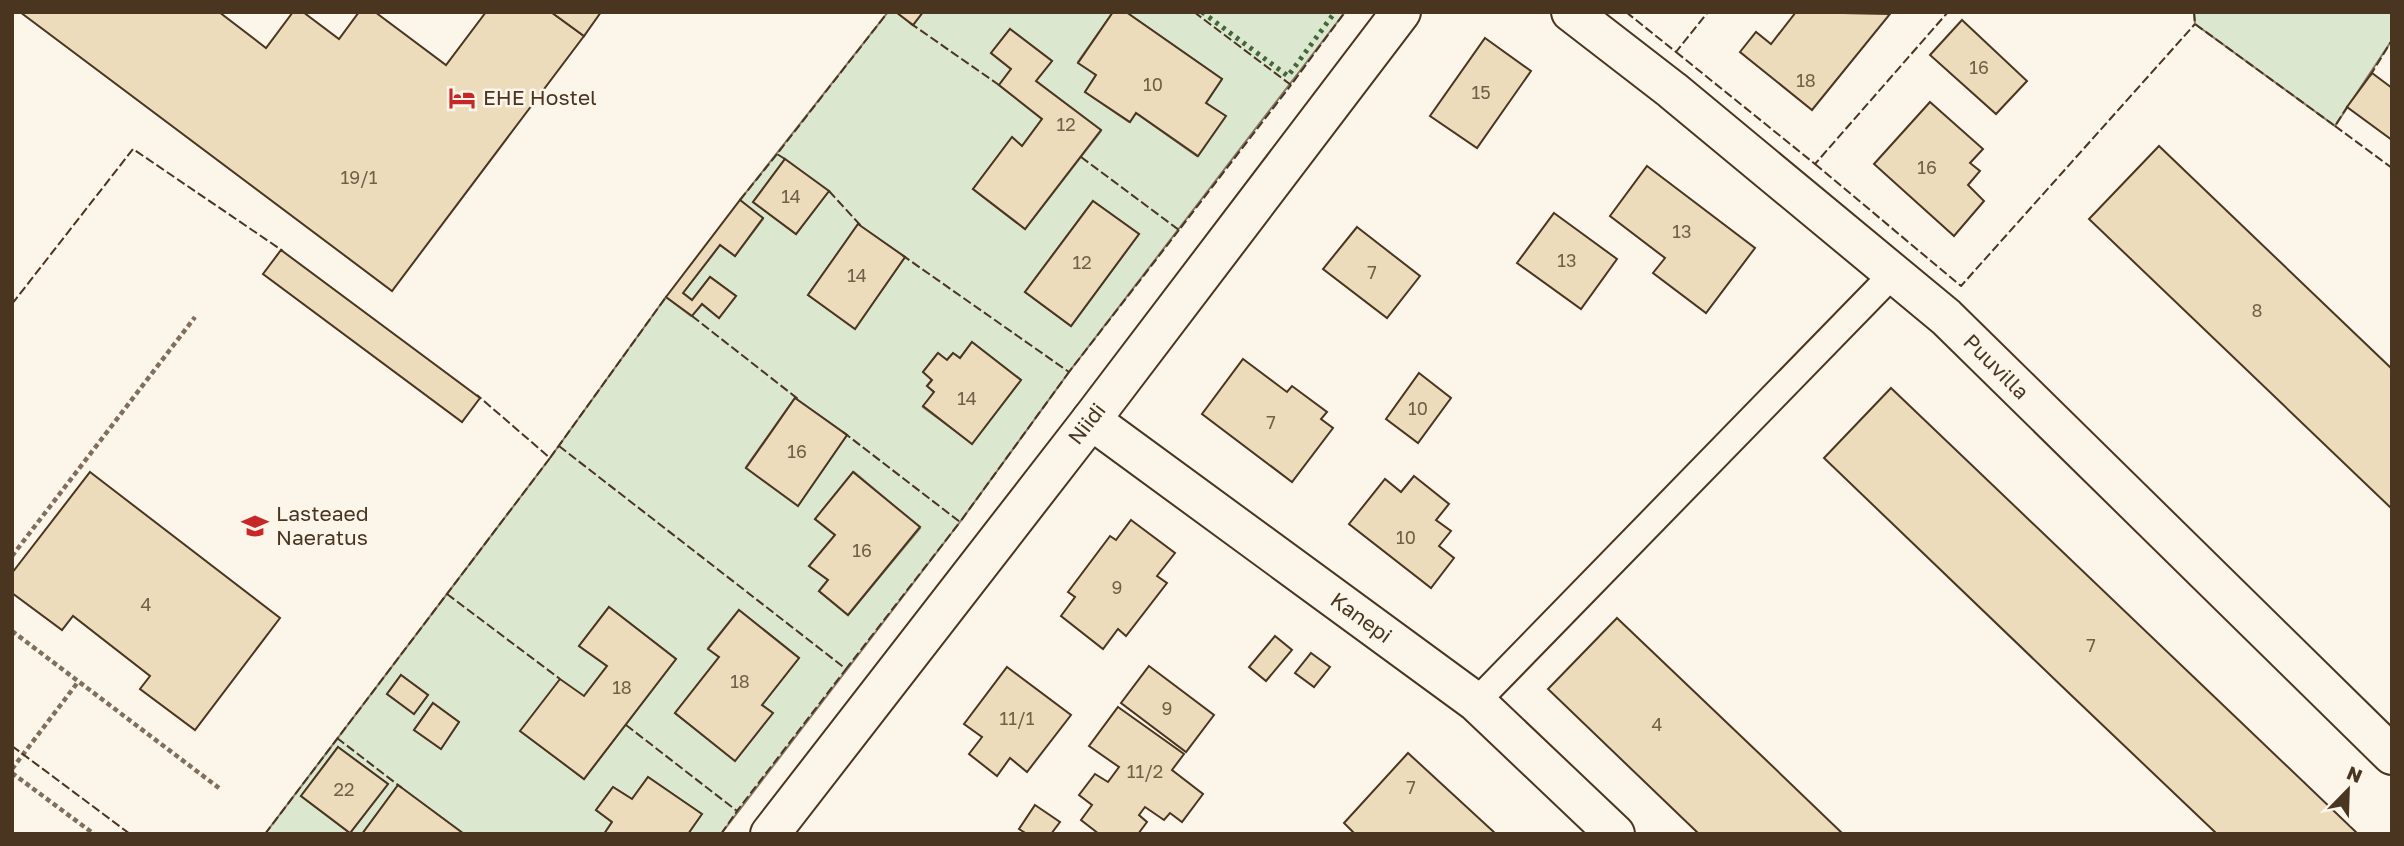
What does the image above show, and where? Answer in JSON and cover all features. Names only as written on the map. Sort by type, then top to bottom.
[{"type":"street","name":"Niidi","points":[[770,834],[1091,420],[1401,12]]},
{"type":"street","name":"Puuvilla","points":[[1571,12],[1672,90],[1956,327],[2392,755]]},
{"type":"street","name":"Kanepi","points":[[1091,420],[1476,702],[1615,834]]},
{"type":"lane","points":[[1476,702],[1894,273]]},
{"type":"path","points":[[12,555],[195,317]]},
{"type":"path","points":[[12,631],[219,788]]},
{"type":"path","points":[[78,682],[12,771],[94,834]]},
{"type":"green space","points":[[888,12],[896,12],[913,25],[923,12],[1113,12],[1078,62],[1096,75],[1085,92],[1129,122],[1136,113],[1197,156],[1225,116],[1206,103],[1222,79],[1126,12],[1345,12],[1069,372],[960,522],[721,834],[688,834],[701,814],[648,777],[632,799],[613,787],[596,810],[612,822],[604,834],[464,834],[398,786],[362,834],[265,834],[550,458],[666,297],[691,316],[702,304],[719,318],[736,296],[710,277],[692,300],[683,293],[720,245],[735,256],[763,219],[740,200]],"holes":[[[1010,29],[1052,61],[1036,81],[1101,131],[1025,229],[973,189],[1012,138],[1022,146],[1042,119],[999,85],[1011,69],[991,53]],[[785,159],[828,192],[796,234],[753,202]],[[1093,201],[1139,234],[1071,326],[1025,292]],[[858,225],[905,257],[855,328],[808,295]],[[972,342],[1021,380],[972,443],[923,407],[934,392],[927,386],[932,380],[923,372],[937,354],[947,360],[953,353],[960,358]],[[795,398],[847,435],[798,505],[746,467]],[[854,472],[920,528],[848,615],[819,591],[828,580],[809,566],[835,535],[815,519]],[[609,607],[676,659],[584,779],[521,731],[584,696],[607,666],[579,646]],[[739,610],[799,658],[762,705],[772,713],[735,760],[675,713],[719,657],[708,648]],[[401,675],[428,695],[414,713],[387,694]],[[433,703],[459,722],[441,748],[414,730]],[[338,747],[388,784],[350,833],[301,796]]]},
{"type":"green space","points":[[2194,12],[2392,12],[2392,40],[2335,126],[2195,24]]},
{"type":"building","points":[[20,12],[219,12],[266,48],[293,12],[303,12],[339,39],[359,12],[375,12],[446,65],[486,12],[551,12],[584,36],[392,291]]},
{"type":"building","points":[[551,12],[601,12],[584,36]]},
{"type":"building","points":[[896,12],[923,12],[913,25]]},
{"type":"building","points":[[1113,12],[1126,12],[1222,79],[1206,103],[1226,116],[1198,156],[1136,113],[1130,122],[1085,92],[1096,75],[1078,63]]},
{"type":"building","points":[[1796,12],[1890,14],[1812,110],[1740,52],[1756,32],[1771,44]]},
{"type":"building","points":[[1962,20],[2027,81],[1996,114],[1930,55]]},
{"type":"building","points":[[1010,29],[1052,61],[1036,81],[1101,130],[1025,229],[973,189],[1012,137],[1022,146],[1042,119],[999,85],[1011,69],[991,53]]},
{"type":"building","points":[[1485,38],[1531,71],[1477,148],[1430,116]]},
{"type":"building","points":[[2372,73],[2392,88],[2392,140],[2347,107]]},
{"type":"building","points":[[1930,102],[1983,149],[1970,163],[1980,171],[1968,185],[1984,201],[1954,236],[1874,164]]},
{"type":"building","points":[[2159,146],[2392,369],[2392,509],[2089,219]]},
{"type":"building","points":[[785,159],[829,191],[796,234],[753,202]]},
{"type":"building","points":[[1647,166],[1755,248],[1706,313],[1653,273],[1665,258],[1610,216]]},
{"type":"building","points":[[740,200],[763,218],[735,256],[720,245],[683,293],[692,300],[710,277],[736,296],[719,318],[702,304],[692,316],[666,297]]},
{"type":"building","points":[[1093,201],[1139,234],[1071,326],[1025,292]]},
{"type":"building","points":[[1554,213],[1617,259],[1581,309],[1517,263]]},
{"type":"building","points":[[858,224],[905,257],[855,329],[808,295]]},
{"type":"building","points":[[1357,227],[1420,276],[1387,318],[1323,269]]},
{"type":"building","points":[[281,250],[480,398],[462,422],[263,274]]},
{"type":"building","points":[[972,342],[1021,380],[972,444],[923,406],[934,392],[927,386],[932,380],[923,372],[938,353],[947,360],[953,353],[960,358]]},
{"type":"building","points":[[1243,359],[1287,392],[1292,386],[1327,412],[1321,419],[1333,428],[1292,482],[1202,414]]},
{"type":"building","points":[[1419,373],[1451,398],[1418,443],[1386,419]]},
{"type":"building","points":[[1891,388],[2358,834],[2217,834],[2071,695],[1824,458]]},
{"type":"building","points":[[795,398],[847,435],[798,506],[746,468]]},
{"type":"building","points":[[90,472],[280,618],[195,730],[140,689],[150,676],[73,616],[62,630],[12,593],[12,573]]},
{"type":"building","points":[[853,472],[920,527],[848,615],[819,591],[828,580],[809,566],[835,535],[815,519]]},
{"type":"building","points":[[1414,476],[1449,504],[1436,520],[1451,531],[1439,546],[1454,558],[1431,588],[1349,524],[1385,479],[1401,492]]},
{"type":"building","points":[[1131,520],[1175,553],[1157,576],[1167,583],[1126,636],[1118,629],[1103,649],[1061,616],[1075,597],[1068,592],[1110,536],[1116,540]]},
{"type":"building","points":[[609,607],[676,659],[584,779],[520,731],[560,679],[584,696],[607,666],[579,646]]},
{"type":"building","points":[[739,610],[799,658],[762,705],[773,713],[735,761],[675,713],[719,657],[708,649]]},
{"type":"building","points":[[1617,618],[1843,834],[1699,834],[1548,689]]},
{"type":"building","points":[[1275,636],[1292,650],[1266,681],[1249,667]]},
{"type":"building","points":[[1311,653],[1330,667],[1314,687],[1295,673]]},
{"type":"building","points":[[1149,666],[1214,715],[1186,752],[1121,703]]},
{"type":"building","points":[[1007,667],[1071,715],[1027,772],[1010,758],[997,776],[969,754],[982,737],[964,724]]},
{"type":"building","points":[[401,675],[428,695],[414,714],[387,694]]},
{"type":"building","points":[[433,703],[459,722],[441,749],[414,730]]},
{"type":"building","points":[[1118,707],[1184,754],[1172,770],[1203,794],[1182,822],[1170,813],[1164,820],[1145,807],[1139,815],[1147,822],[1138,834],[1099,834],[1081,820],[1092,805],[1079,795],[1095,774],[1108,782],[1119,767],[1089,746]]},
{"type":"building","points":[[338,747],[388,784],[350,833],[301,796]]},
{"type":"building","points":[[1408,753],[1496,834],[1355,834],[1344,823]]},
{"type":"building","points":[[648,777],[702,814],[688,834],[604,834],[612,822],[596,810],[613,787],[632,799]]},
{"type":"building","points":[[398,785],[464,834],[362,834]]},
{"type":"building","points":[[1035,805],[1060,822],[1051,834],[1027,834],[1019,829]]},
{"type":"hedge","points":[[1202,12],[1288,76],[1335,12]]},
{"type":"fence","points":[[785,159],[777,154],[888,12]]},
{"type":"fence","points":[[1194,12],[1291,85],[1345,12]]},
{"type":"fence","points":[[1626,12],[1676,52],[1708,12]]},
{"type":"fence","points":[[1676,52],[1815,164],[1948,12]]},
{"type":"fence","points":[[2194,12],[2195,24],[2335,126],[2349,104]]},
{"type":"fence","points":[[910,23],[999,85]]},
{"type":"fence","points":[[1815,164],[1961,286],[2195,24]]},
{"type":"fence","points":[[2370,76],[2392,40]]},
{"type":"fence","points":[[1081,157],[1179,230],[1291,85]]},
{"type":"fence","points":[[2335,126],[2392,168]]},
{"type":"fence","points":[[12,304],[133,149],[283,251]]},
{"type":"fence","points":[[740,200],[777,154]]},
{"type":"fence","points":[[829,191],[862,227]]},
{"type":"fence","points":[[902,255],[1069,372],[1179,230]]},
{"type":"fence","points":[[550,458],[666,297]]},
{"type":"fence","points":[[692,316],[798,399]]},
{"type":"fence","points":[[843,432],[960,522],[1069,372]]},
{"type":"fence","points":[[265,834],[550,458],[477,395]]},
{"type":"fence","points":[[559,446],[846,669],[960,522]]},
{"type":"fence","points":[[447,594],[560,679]]},
{"type":"fence","points":[[626,725],[737,811],[846,669]]},
{"type":"fence","points":[[337,738],[402,788]]},
{"type":"fence","points":[[12,746],[130,834]]},
{"type":"fence","points":[[721,834],[737,811]]},
{"type":"place","name":"EHE Hostel","points":[[462,98]]},
{"type":"place","name":"Lasteaed Naeratus","points":[[255,526]]}]
